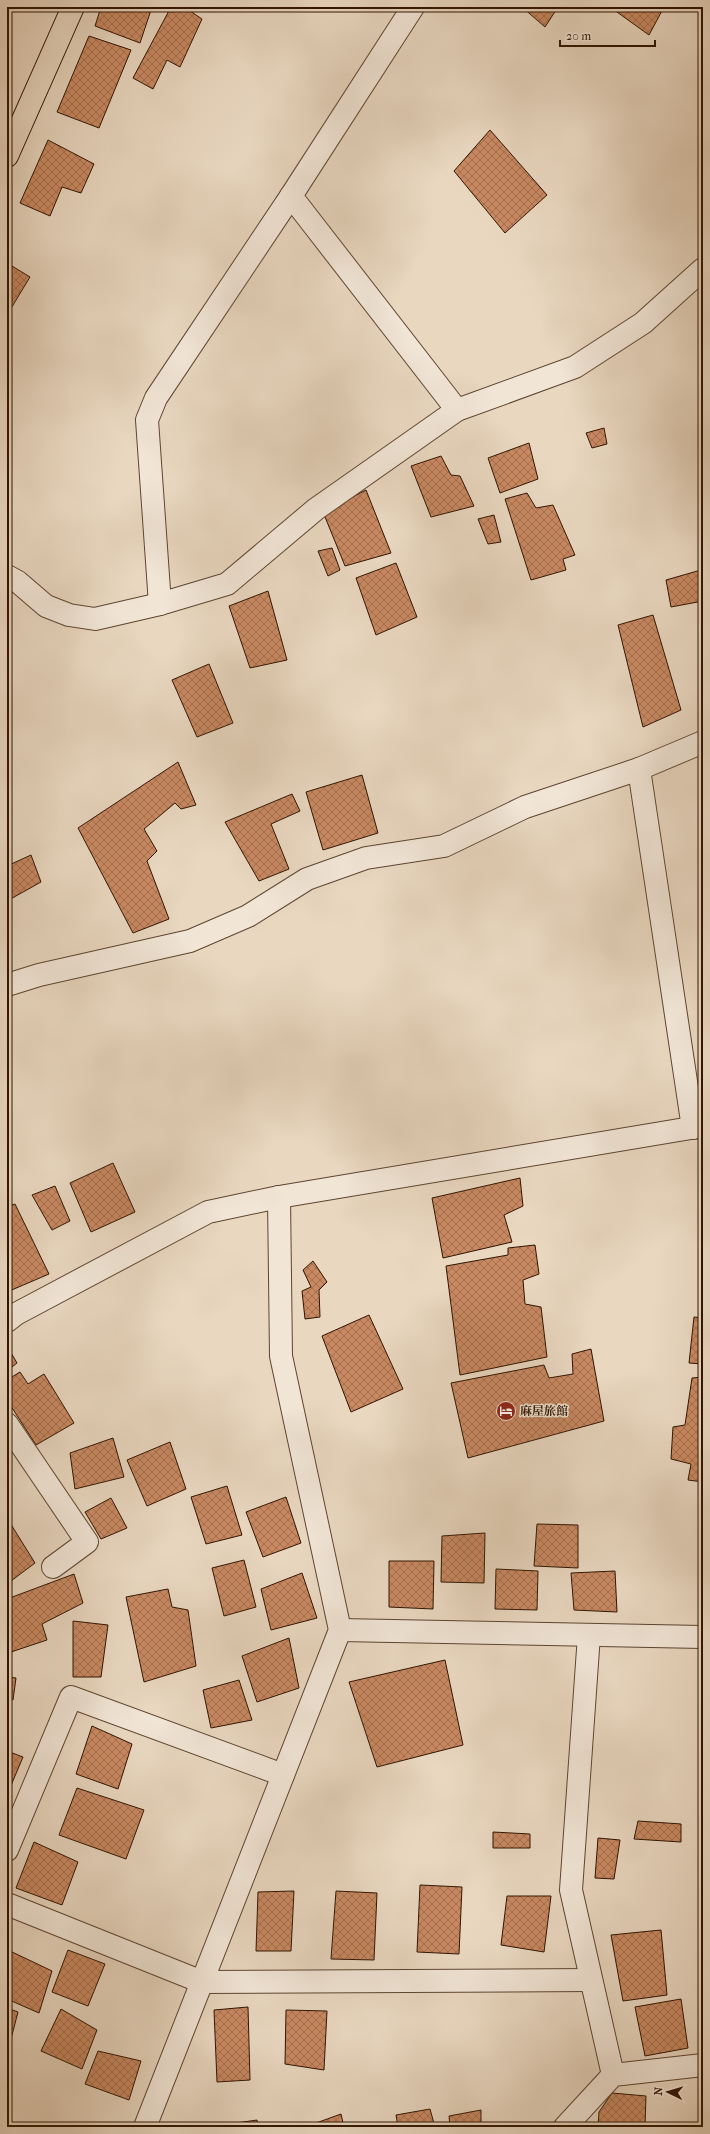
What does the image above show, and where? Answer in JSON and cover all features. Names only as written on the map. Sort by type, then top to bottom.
[{"type":"main road","points":[[7,156],[73,7]]},
{"type":"street","points":[[160,604],[147,420],[156,398],[413,7]]},
{"type":"street","points":[[290,196],[457,410]]},
{"type":"street","points":[[7,576],[18,582],[46,606],[69,615],[96,619],[160,604],[227,584],[316,509],[457,410],[575,367],[643,323],[703,269]]},
{"type":"street","points":[[7,985],[39,975],[190,940],[248,916],[307,880],[366,858],[444,846],[525,807],[639,768],[703,742]]},
{"type":"street","points":[[7,1321],[16,1314],[208,1212],[279,1197],[698,1127],[639,768]]},
{"type":"street","points":[[145,2127],[340,1630],[281,1356],[279,1197]]},
{"type":"street","points":[[7,1424],[87,1542],[53,1567]]},
{"type":"street","points":[[340,1630],[703,1637]]},
{"type":"street","points":[[589,1635],[571,1890],[613,2075]]},
{"type":"street","points":[[7,1850],[71,1696],[283,1775]]},
{"type":"street","points":[[7,1904],[202,1982],[591,1980]]},
{"type":"street","points":[[565,2127],[613,2075],[703,2065]]},
{"type":"building","points":[[101,7],[152,7],[140,43],[95,26]]},
{"type":"building","points":[[171,7],[184,7],[202,19],[180,67],[167,60],[153,89],[133,78]]},
{"type":"building","points":[[522,7],[558,7],[545,27]]},
{"type":"building","points":[[610,7],[664,7],[649,35]]},
{"type":"building","points":[[89,36],[131,50],[99,128],[57,112]]},
{"type":"building","points":[[490,130],[547,195],[505,233],[454,171]]},
{"type":"building","points":[[48,140],[94,164],[81,193],[62,187],[50,216],[20,203]]},
{"type":"building","points":[[7,263],[30,277],[7,315]]},
{"type":"building","points":[[604,428],[607,444],[592,448],[586,433]]},
{"type":"building","points":[[529,443],[538,479],[500,493],[488,458]]},
{"type":"building","points":[[441,456],[451,475],[460,476],[474,506],[431,517],[411,466]]},
{"type":"building","points":[[366,490],[391,553],[345,566],[323,512]]},
{"type":"building","points":[[527,493],[536,508],[553,505],[575,555],[563,559],[566,570],[531,580],[505,499]]},
{"type":"building","points":[[494,515],[501,542],[488,544],[478,519]]},
{"type":"building","points":[[332,548],[340,570],[328,576],[318,551]]},
{"type":"building","points":[[396,563],[417,617],[376,635],[356,578]]},
{"type":"building","points":[[701,570],[703,578],[703,601],[671,607],[666,580]]},
{"type":"building","points":[[268,591],[287,660],[250,668],[229,606]]},
{"type":"building","points":[[653,615],[681,710],[643,727],[618,625]]},
{"type":"building","points":[[209,664],[233,723],[197,737],[172,680]]},
{"type":"building","points":[[178,762],[196,805],[181,809],[175,803],[144,829],[157,851],[147,861],[169,919],[133,933],[78,828]]},
{"type":"building","points":[[362,775],[378,833],[323,850],[306,792]]},
{"type":"building","points":[[292,794],[300,811],[271,824],[289,869],[259,881],[225,822]]},
{"type":"building","points":[[31,855],[41,882],[7,901],[7,866]]},
{"type":"building","points":[[113,1163],[135,1212],[91,1232],[70,1183]]},
{"type":"building","points":[[520,1178],[523,1206],[504,1215],[512,1242],[443,1258],[432,1198]]},
{"type":"building","points":[[55,1186],[70,1221],[52,1230],[32,1195]]},
{"type":"building","points":[[15,1204],[49,1274],[7,1292],[7,1207]]},
{"type":"building","points":[[535,1245],[539,1274],[523,1280],[525,1304],[541,1307],[547,1357],[460,1375],[446,1266],[508,1255],[508,1248]]},
{"type":"building","points":[[313,1261],[327,1282],[319,1290],[320,1317],[305,1319],[302,1291],[311,1287],[303,1270]]},
{"type":"building","points":[[369,1315],[403,1389],[351,1412],[322,1336]]},
{"type":"building","points":[[694,1317],[703,1318],[703,1364],[689,1363]]},
{"type":"building","points":[[7,1346],[17,1363],[7,1371]]},
{"type":"building","points":[[591,1349],[604,1421],[468,1458],[451,1383],[544,1365],[549,1378],[573,1374],[572,1354]]},
{"type":"building","points":[[20,1372],[28,1384],[44,1374],[74,1423],[36,1445],[7,1400],[7,1380]]},
{"type":"building","points":[[703,1377],[703,1482],[688,1480],[691,1464],[671,1459],[673,1427],[685,1425],[692,1378]]},
{"type":"building","points":[[113,1438],[124,1477],[75,1489],[70,1453]]},
{"type":"building","points":[[170,1442],[186,1489],[147,1506],[127,1460]]},
{"type":"building","points":[[227,1486],[242,1535],[206,1544],[191,1497]]},
{"type":"building","points":[[286,1497],[301,1543],[263,1557],[246,1512]]},
{"type":"building","points":[[111,1498],[127,1528],[101,1539],[85,1512]]},
{"type":"building","points":[[7,1518],[35,1563],[7,1584]]},
{"type":"building","points":[[537,1524],[578,1525],[578,1568],[534,1566]]},
{"type":"building","points":[[485,1533],[484,1583],[441,1582],[442,1536]]},
{"type":"building","points":[[244,1560],[256,1607],[224,1616],[212,1568]]},
{"type":"building","points":[[389,1561],[434,1561],[433,1609],[389,1607]]},
{"type":"building","points":[[496,1569],[538,1571],[537,1610],[495,1609]]},
{"type":"building","points":[[615,1571],[617,1612],[574,1610],[571,1573]]},
{"type":"building","points":[[302,1573],[317,1618],[271,1630],[261,1589]]},
{"type":"building","points":[[74,1574],[83,1603],[42,1624],[47,1640],[8,1653],[7,1599]]},
{"type":"building","points":[[168,1589],[172,1607],[188,1610],[196,1666],[144,1682],[126,1597]]},
{"type":"building","points":[[73,1621],[108,1625],[101,1677],[73,1677]]},
{"type":"building","points":[[289,1638],[299,1688],[257,1702],[242,1656]]},
{"type":"building","points":[[445,1660],[463,1745],[377,1767],[349,1682]]},
{"type":"building","points":[[7,1677],[16,1678],[13,1700],[7,1699]]},
{"type":"building","points":[[239,1680],[252,1720],[211,1728],[203,1690]]},
{"type":"building","points":[[92,1726],[132,1744],[118,1789],[76,1774]]},
{"type":"building","points":[[7,1751],[23,1757],[7,1795]]},
{"type":"building","points":[[77,1788],[144,1810],[126,1859],[59,1835]]},
{"type":"building","points":[[638,1821],[681,1824],[681,1842],[634,1839]]},
{"type":"building","points":[[493,1832],[530,1834],[530,1848],[493,1848]]},
{"type":"building","points":[[598,1838],[620,1840],[614,1879],[595,1878]]},
{"type":"building","points":[[34,1842],[78,1862],[62,1905],[16,1888]]},
{"type":"building","points":[[420,1885],[462,1887],[459,1954],[417,1952]]},
{"type":"building","points":[[294,1891],[291,1951],[256,1951],[258,1892]]},
{"type":"building","points":[[336,1891],[377,1893],[374,1960],[331,1959]]},
{"type":"building","points":[[507,1896],[551,1896],[544,1952],[501,1945]]},
{"type":"building","points":[[661,1930],[667,1995],[623,2001],[611,1935]]},
{"type":"building","points":[[68,1950],[105,1964],[88,2006],[52,1992]]},
{"type":"building","points":[[10,1951],[52,1971],[39,2013],[7,1999],[7,1959]]},
{"type":"building","points":[[681,1999],[688,2048],[645,2056],[635,2007]]},
{"type":"building","points":[[248,2007],[250,2080],[217,2082],[214,2010]]},
{"type":"building","points":[[7,2008],[18,2012],[7,2054]]},
{"type":"building","points":[[61,2009],[97,2030],[82,2069],[41,2051]]},
{"type":"building","points":[[286,2010],[327,2011],[324,2070],[285,2064]]},
{"type":"building","points":[[98,2051],[141,2061],[129,2100],[85,2084]]},
{"type":"building","points":[[612,2093],[646,2096],[645,2127],[598,2127],[599,2112]]},
{"type":"building","points":[[430,2109],[435,2127],[398,2127],[396,2115]]},
{"type":"building","points":[[481,2110],[481,2127],[450,2127],[449,2116]]},
{"type":"building","points":[[341,2114],[344,2127],[305,2127]]},
{"type":"building","points":[[257,2120],[258,2127],[209,2127]]},
{"type":"place","name":"麻屋旅館","points":[[506,1411]]}]
